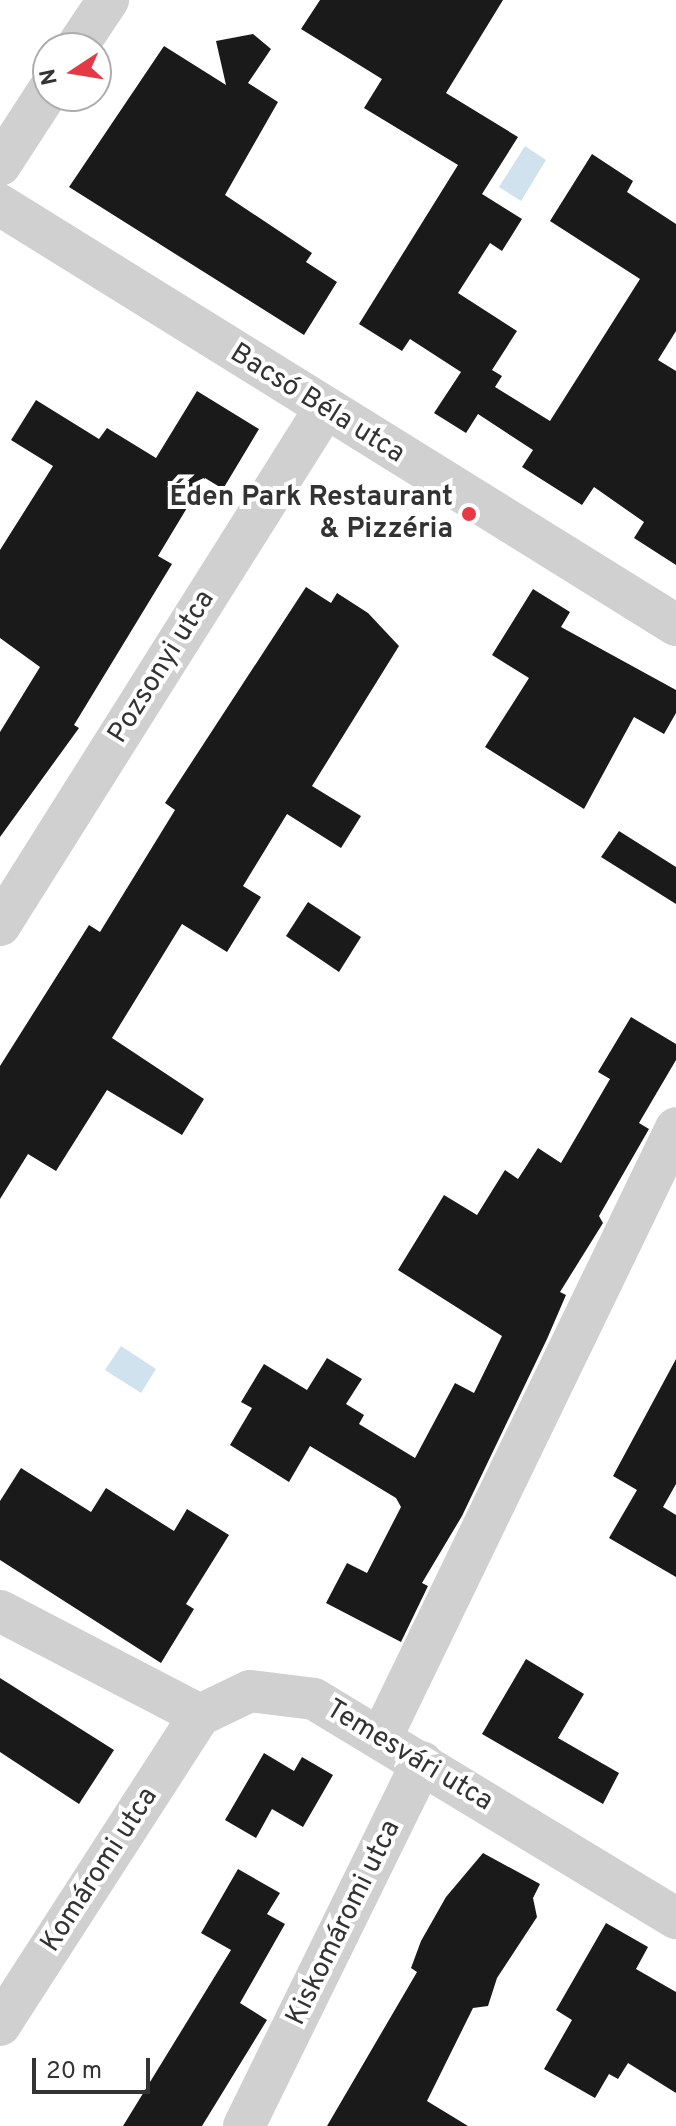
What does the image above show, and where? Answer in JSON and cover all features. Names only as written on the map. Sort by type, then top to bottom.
[{"type":"street","points":[[87,32],[108,0]]},
{"type":"street","points":[[0,165],[34,112]]},
{"type":"street","name":"Bacsó Béla utca","points":[[0,205],[324,410],[676,625]]},
{"type":"street","name":"Pozsonyi utca","points":[[0,925],[324,410]]},
{"type":"street","points":[[382,1736],[676,1128]]},
{"type":"street","points":[[0,1611],[200,1715]]},
{"type":"street","name":"Temesvári utca","points":[[200,1715],[250,1691],[314,1699],[382,1736],[676,1918]]},
{"type":"street","name":"Komáromi utca","points":[[0,2025],[200,1715]]},
{"type":"street","name":"Kiskomáromi utca","points":[[244,2126],[422,1762]]},
{"type":"water","points":[[525,146],[546,160],[521,201],[499,187]]},
{"type":"water","points":[[121,1346],[156,1369],[141,1393],[105,1370]]},
{"type":"building","points":[[320,0],[503,0],[446,93],[518,137],[482,194],[522,219],[502,251],[490,243],[458,293],[517,331],[492,370],[502,376],[495,387],[550,421],[640,279],[550,221],[592,154],[633,181],[627,192],[676,224],[676,331],[658,360],[676,371],[676,565],[634,538],[644,522],[594,487],[582,505],[522,467],[533,450],[478,414],[466,433],[434,413],[461,372],[410,339],[402,351],[359,324],[458,165],[364,108],[382,79],[301,29]]},
{"type":"building","points":[[253,34],[271,49],[248,83],[278,102],[225,195],[312,253],[306,262],[337,282],[304,335],[69,187],[164,46],[226,85],[216,41]]},
{"type":"building","points":[[197,391],[259,429],[223,489],[205,478],[158,556],[172,564],[74,725],[79,728],[0,837],[0,732],[40,667],[0,638],[0,550],[53,466],[11,440],[36,400],[99,439],[107,428],[156,458]]},
{"type":"building","points":[[306,587],[331,603],[337,593],[368,613],[399,646],[312,786],[361,816],[341,848],[287,814],[243,886],[261,897],[227,952],[182,924],[112,1038],[204,1099],[182,1135],[107,1090],[56,1171],[28,1154],[0,1199],[0,1066],[89,925],[100,932],[175,810],[165,803]]},
{"type":"building","points":[[533,589],[570,612],[561,627],[676,690],[676,713],[664,734],[634,717],[584,809],[485,747],[529,678],[492,655]]},
{"type":"building","points":[[619,831],[676,867],[676,904],[601,857]]},
{"type":"building","points":[[308,902],[361,937],[339,972],[286,936]]},
{"type":"building","points":[[631,1017],[676,1044],[676,1060],[639,1123],[649,1129],[599,1216],[603,1223],[560,1292],[566,1295],[547,1339],[462,1516],[422,1583],[428,1586],[401,1642],[326,1603],[347,1563],[367,1573],[401,1507],[396,1498],[310,1446],[289,1482],[230,1445],[252,1408],[241,1402],[264,1364],[307,1390],[327,1358],[362,1379],[346,1404],[364,1415],[359,1424],[415,1458],[455,1383],[474,1393],[502,1336],[398,1270],[444,1195],[477,1215],[505,1170],[518,1179],[538,1148],[561,1163],[610,1079],[598,1072]]},
{"type":"building","points":[[676,1359],[676,1484],[663,1507],[676,1515],[676,1577],[609,1538],[637,1490],[613,1476]]},
{"type":"building","points":[[21,1468],[91,1512],[106,1488],[174,1531],[187,1509],[229,1535],[186,1604],[194,1609],[161,1663],[0,1560],[0,1501]]},
{"type":"building","points":[[526,1659],[584,1694],[558,1738],[619,1773],[603,1804],[482,1734]]},
{"type":"building","points":[[0,1678],[114,1750],[79,1804],[0,1752]]},
{"type":"building","points":[[264,1753],[294,1771],[302,1757],[333,1775],[303,1827],[272,1809],[256,1838],[225,1820]]},
{"type":"building","points":[[483,1853],[540,1884],[533,1898],[537,1917],[497,1978],[488,2006],[473,2008],[427,2101],[468,2126],[327,2126],[417,1972],[411,1968],[421,1941],[446,1897]]},
{"type":"building","points":[[238,1869],[280,1893],[267,1914],[285,1924],[240,2003],[267,2020],[202,2126],[123,2126],[231,1950],[201,1933]]},
{"type":"building","points":[[606,1923],[648,1947],[636,1969],[676,1992],[676,2093],[628,2063],[618,2079],[609,2074],[595,2098],[544,2069],[572,2020],[556,2010]]},
{"type":"place","name":"Éden Park Restaurant & Pizzéria","points":[[469,514]]}]
